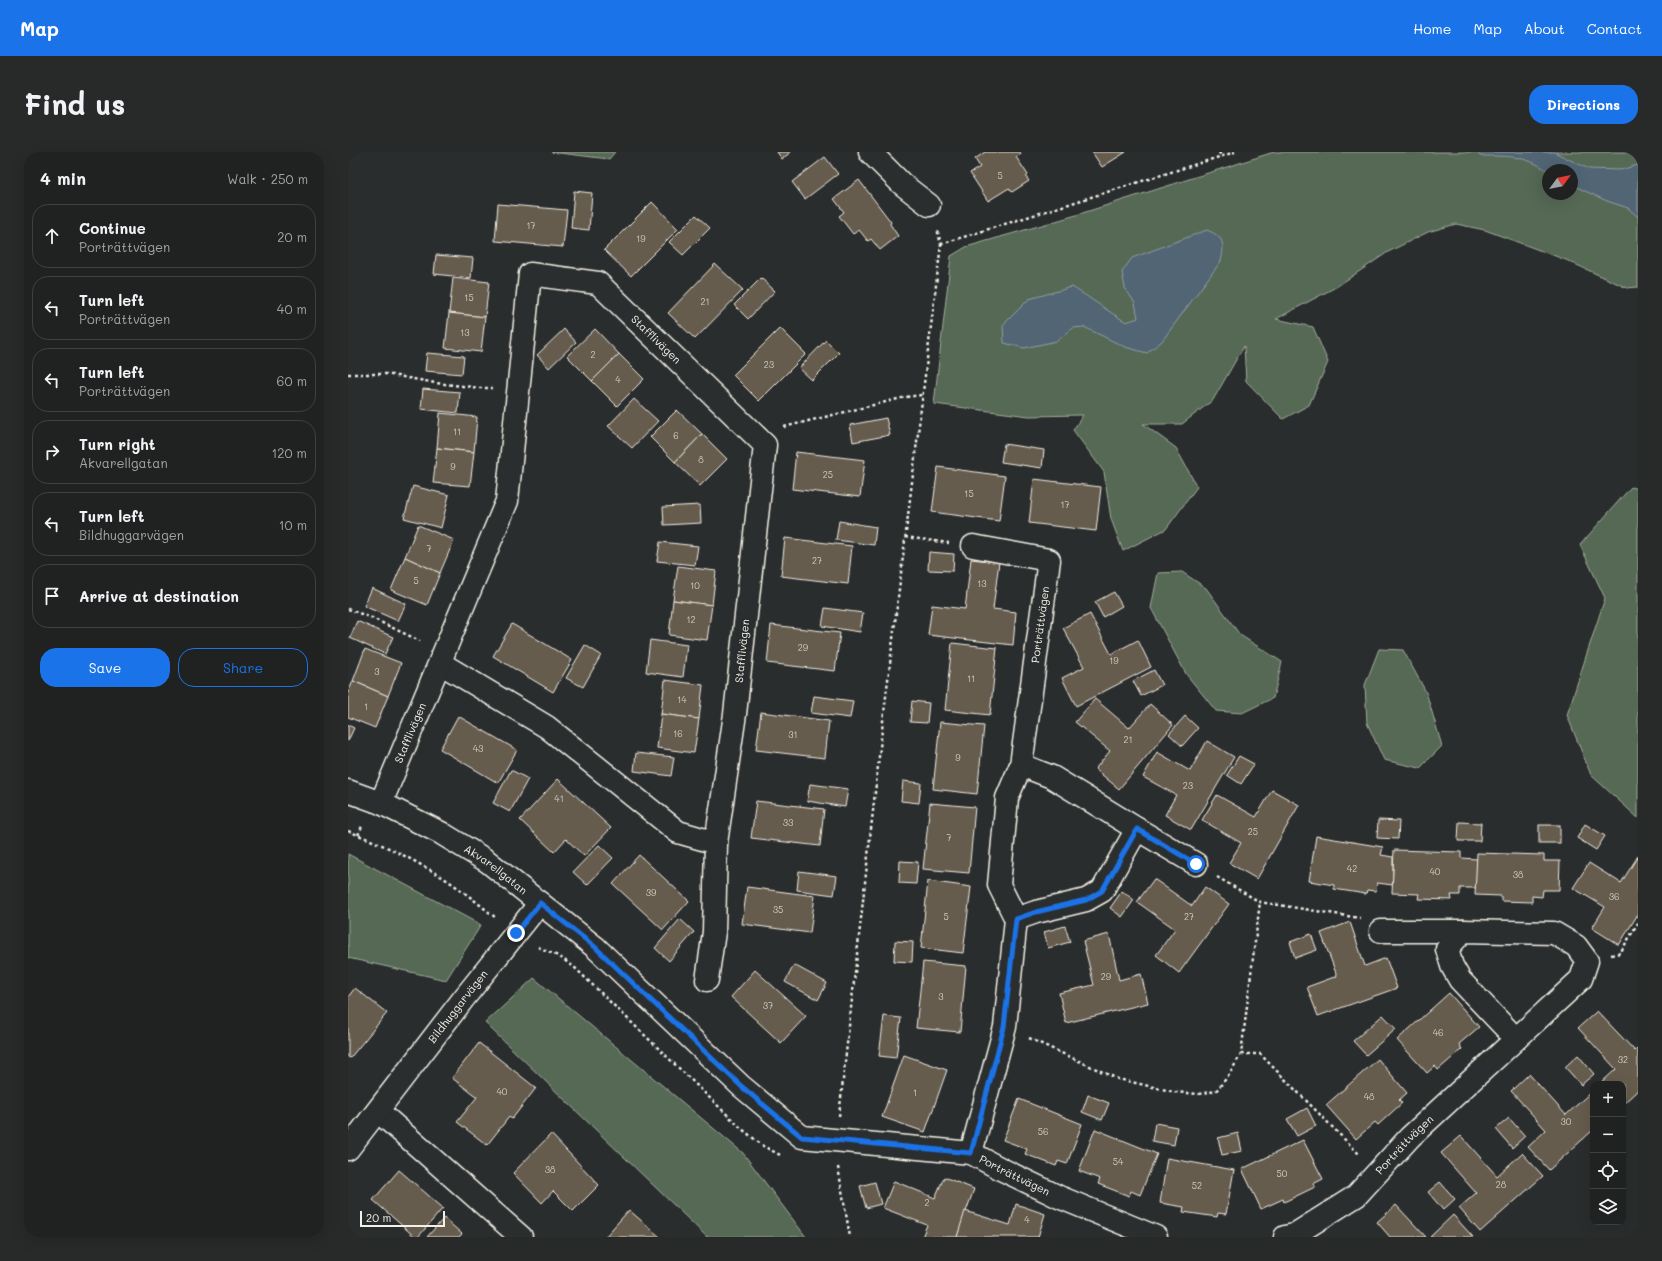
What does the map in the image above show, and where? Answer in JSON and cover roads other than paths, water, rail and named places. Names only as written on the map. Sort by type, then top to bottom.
[{"type":"street","points":[[870,152],[902,184],[930,205]]},
{"type":"street","name":"Stafflivägen","points":[[381,803],[507,501],[530,274],[598,283],[765,445],[735,714],[716,843],[714,932],[707,980]]},
{"type":"street","name":"Porträttvägen","points":[[973,546],[1049,560],[1021,765],[1008,798],[999,885],[1016,919],[1004,1027],[971,1153],[1059,1197],[1149,1236]]},
{"type":"street","points":[[442,658],[546,727],[678,832],[716,843]]},
{"type":"street","points":[[1021,765],[1052,777],[1196,864]]},
{"type":"street","name":"Akvarellgatan","points":[[348,791],[381,803],[441,833],[488,861],[595,947],[741,1086],[802,1137],[971,1153]]},
{"type":"street","points":[[1016,919],[1036,912],[1086,900],[1102,891],[1137,829]]},
{"type":"street","name":"Bildhuggarvägen","points":[[348,1149],[540,903]]},
{"type":"street","points":[[1381,931],[1463,931]]},
{"type":"street","points":[[1463,931],[1447,949],[1452,966],[1460,980],[1516,1039]]},
{"type":"street","name":"Porträttvägen","points":[[1285,1237],[1294,1235],[1356,1196],[1410,1137],[1581,979],[1587,961],[1576,946],[1554,933],[1463,931]]},
{"type":"street","points":[[378,1110],[521,1237]]},
{"type":"water","points":[[1476,152],[1554,152],[1589,169],[1620,170],[1638,165],[1638,217],[1628,208],[1607,201],[1578,188],[1578,164],[1542,164],[1542,167],[1523,159],[1480,156]]},
{"type":"water","points":[[1207,230],[1217,235],[1222,242],[1223,250],[1221,261],[1162,341],[1147,353],[1125,347],[1084,327],[1073,328],[1057,341],[1024,348],[1004,343],[1003,325],[1029,299],[1072,287],[1126,322],[1138,318],[1135,303],[1125,288],[1122,272],[1132,258]]}]
